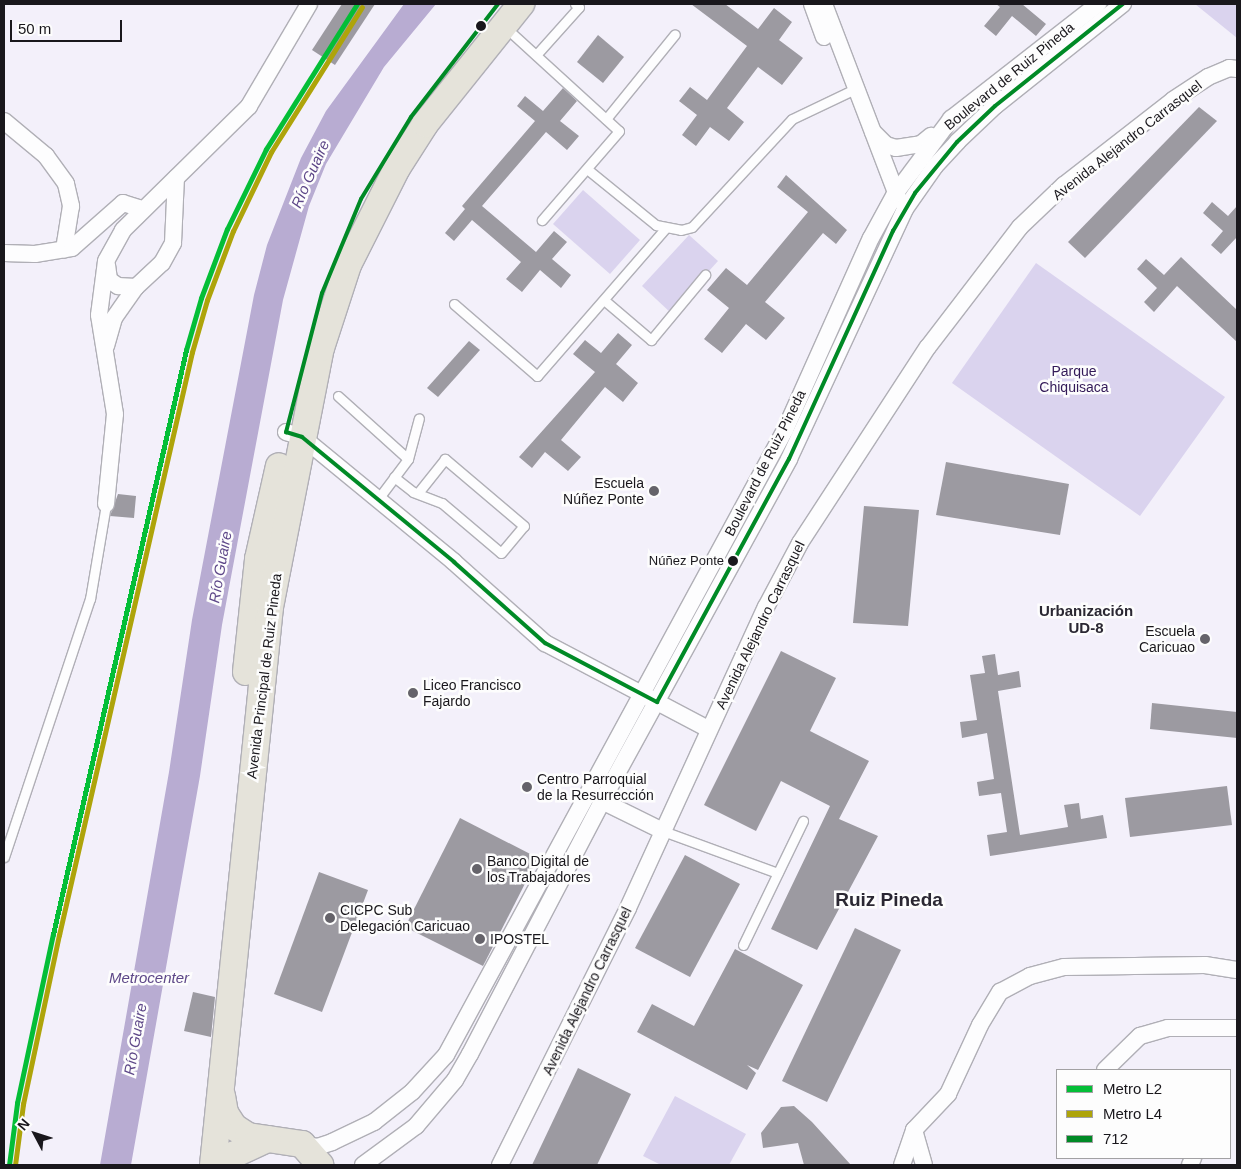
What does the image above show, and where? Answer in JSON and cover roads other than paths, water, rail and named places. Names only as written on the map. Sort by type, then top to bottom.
[{"type":"main road","name":"Avenida Principal de Ruiz Pineda","points":[[213,1165],[270,607],[294,434],[334,306],[361,235],[397,168],[425,124],[501,15],[521,4]]},
{"type":"main road","name":"Avenida Principal de Ruiz Pineda","points":[[220,1083],[225,1113],[234,1128],[248,1136],[302,1144]]},
{"type":"main road","points":[[221,1165],[233,1154],[267,1140]]},
{"type":"main road","points":[[302,1144],[320,1165]]},
{"type":"street","points":[[106,504],[115,414],[99,315],[106,261],[123,230],[249,106],[309,4]]},
{"type":"street","points":[[812,4],[851,91],[896,202]]},
{"type":"street","points":[[824,4],[851,91],[869,126],[896,202]]},
{"type":"street","name":"Boulevard de Ruiz Pineda","points":[[302,1144],[317,1147],[374,1122],[412,1092],[446,1055],[784,430],[896,202],[952,118],[1098,4]]},
{"type":"street","name":"Boulevard de Ruiz Pineda","points":[[363,1165],[404,1137],[455,1080],[602,801],[789,459],[896,202],[995,106],[1123,4]]},
{"type":"street","name":"Avenida Alejandro Carrasquel","points":[[500,1165],[628,908],[708,729],[800,543],[928,348],[985,269],[1020,228],[1064,185],[1180,96],[1208,77],[1229,68],[1237,69]]},
{"type":"street","points":[[869,126],[886,146],[908,149],[920,144],[952,118]]},
{"type":"street","points":[[4,121],[46,156],[66,184],[71,206],[64,249]]},
{"type":"street","points":[[104,353],[114,318],[136,287],[162,263],[173,243],[176,178]]},
{"type":"street","points":[[4,253],[34,254],[64,249],[86,238],[123,203],[138,208],[137,216]]},
{"type":"street","points":[[106,261],[109,280],[118,286],[136,287]]},
{"type":"street","points":[[294,434],[378,499],[545,642],[708,729]]},
{"type":"street","points":[[602,801],[663,830]]},
{"type":"street","points":[[902,1165],[914,1130],[948,1094],[980,1025],[1000,992],[1030,976],[1064,967],[1205,965],[1237,970]]},
{"type":"street","points":[[1107,1069],[1140,1036],[1168,1028],[1237,1028]]},
{"type":"street","points":[[914,1130],[924,1165]]},
{"type":"lane","points":[[536,55],[578,7],[575,4]]},
{"type":"lane","points":[[501,15],[536,55],[619,131],[542,220]]},
{"type":"lane","points":[[606,119],[675,34]]},
{"type":"lane","points":[[587,168],[665,229],[681,230],[702,220],[792,119],[851,91]]},
{"type":"lane","points":[[454,304],[536,376],[665,229]]},
{"type":"lane","points":[[604,300],[652,340],[705,275]]},
{"type":"lane","points":[[338,396],[408,459]]},
{"type":"lane","points":[[378,499],[408,459],[419,418]]},
{"type":"lane","points":[[394,478],[418,493],[442,502],[501,553],[524,526],[445,459],[418,493]]},
{"type":"lane","points":[[4,857],[90,599],[106,504]]},
{"type":"lane","points":[[743,945],[803,821]]},
{"type":"lane","points":[[663,830],[778,873]]},
{"type":"water","name":"Metrocenter","points":[[404,4],[436,4],[384,67],[326,164],[309,206],[283,300],[222,625],[200,776],[131,1165],[100,1165],[169,772],[192,620],[254,295],[267,245],[301,158],[326,111]]},
{"type":"metro line","name":"L2","points":[[9,1165],[17,1103],[53,934],[186,350],[201,298],[227,229],[266,149],[357,4]]},
{"type":"metro line","name":"L4","points":[[15,1165],[23,1104],[59,935],[192,352],[207,300],[233,231],[271,152],[362,7]]},
{"type":"place","name":"Escuela Núñez Ponte","points":[[654,491]]},
{"type":"place","name":"Núñez Ponte","points":[[733,561]]},
{"type":"place","name":"Escuela Caricuao","points":[[1205,639]]},
{"type":"place","name":"Liceo Francisco Fajardo","points":[[413,693]]},
{"type":"place","name":"Centro Parroquial de la Resurrección","points":[[527,787]]},
{"type":"place","name":"Banco Digital de los Trabajadores","points":[[477,869]]},
{"type":"place","name":"CICPC Sub Delegación Caricuao","points":[[330,918]]},
{"type":"place","name":"IPOSTEL","points":[[480,939]]},
{"type":"district","name":"Urbanización UD-8","points":[[1086,618]]},
{"type":"district","name":"Ruiz Pineda","points":[[889,900]]},
{"type":"water label","name":"Río Guaire","points":[[310,174]]},
{"type":"water label","name":"Río Guaire","points":[[220,567]]},
{"type":"water label","name":"Río Guaire","points":[[135,1039]]},
{"type":"park label","name":"Parque Chiquisaca","points":[[1074,380]]}]
